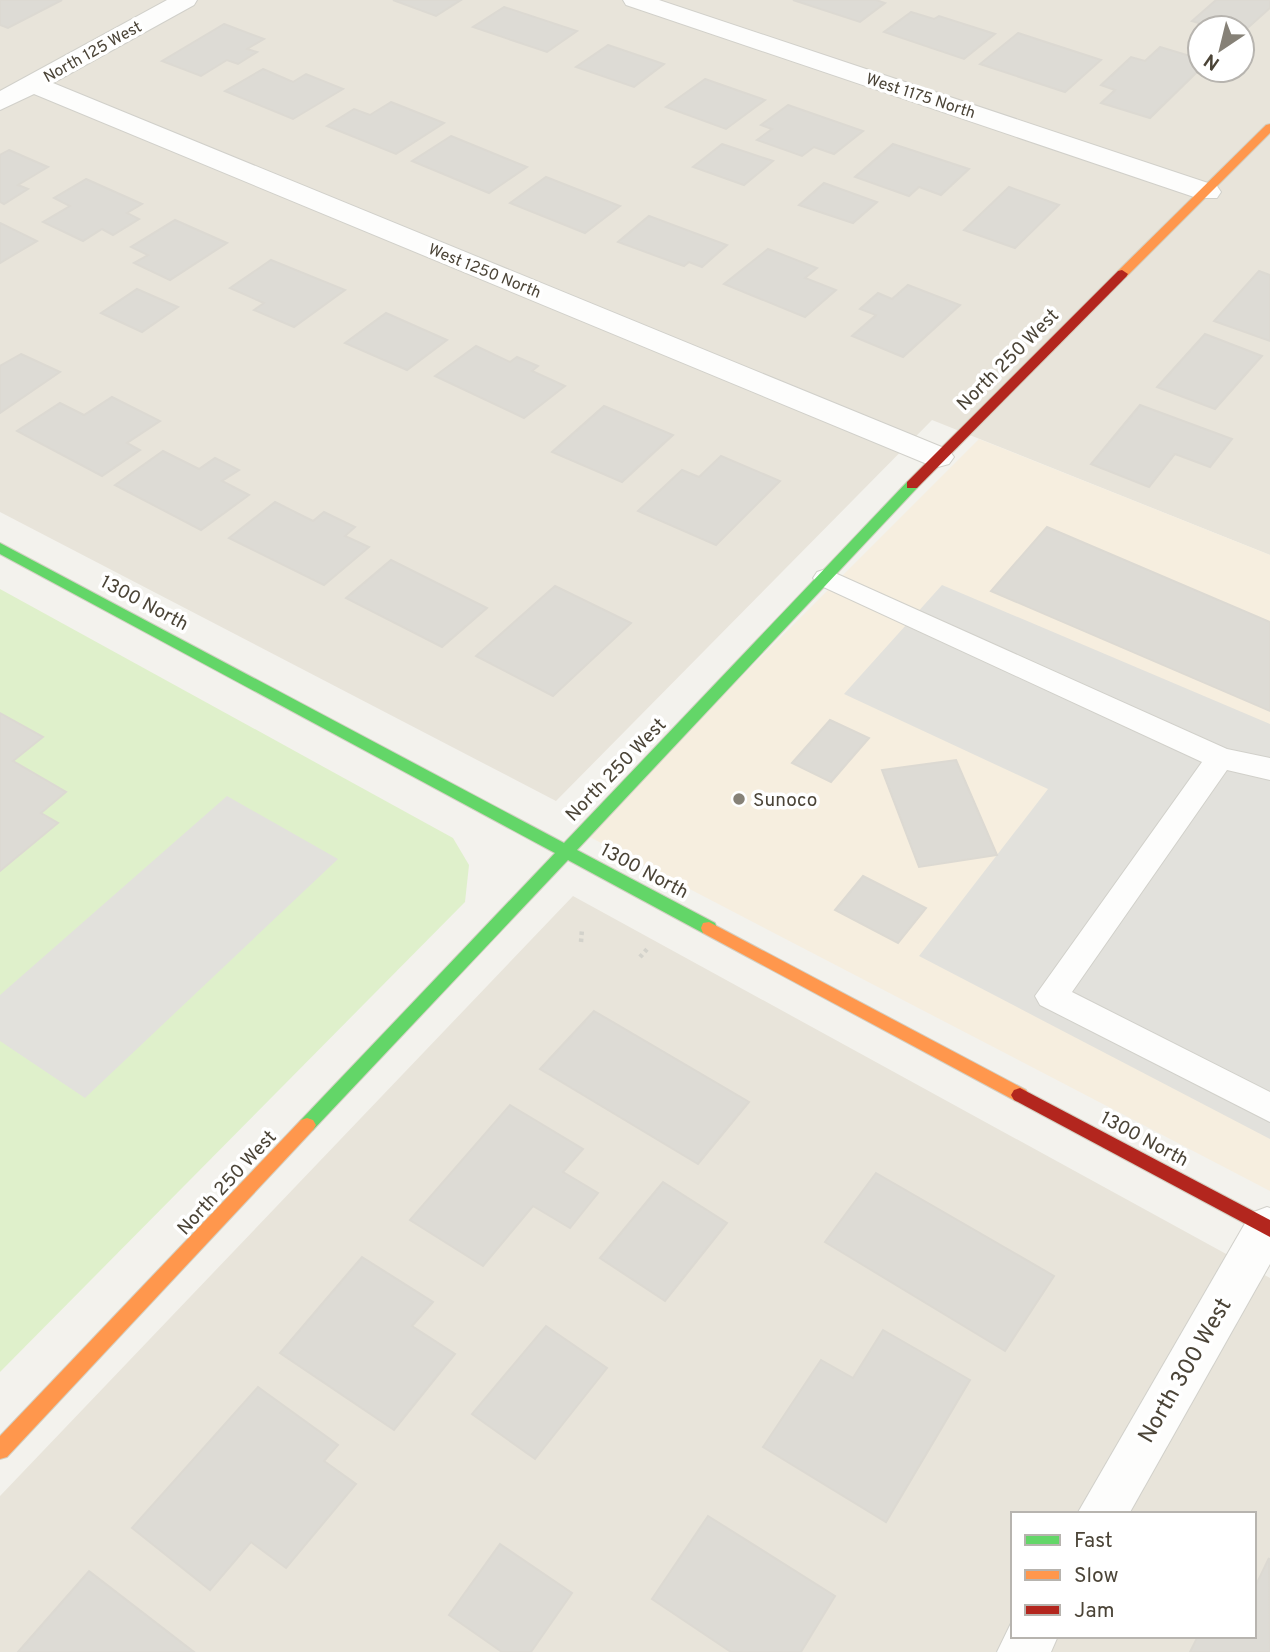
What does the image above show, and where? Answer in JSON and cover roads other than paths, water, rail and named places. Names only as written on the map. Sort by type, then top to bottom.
[{"type":"street","name":"North 125 West","points":[[0,102],[184,0]]},
{"type":"street","name":"West 1175 North","points":[[635,0],[1207,192]]},
{"type":"street","name":"West 1250 North","points":[[32,84],[938,457]]},
{"type":"street","name":"North 250 West","points":[[0,1450],[938,457],[1270,127]]},
{"type":"street","name":"1300 North","points":[[0,548],[1268,1228]]},
{"type":"street","name":"North 300 West","points":[[1103,1512],[1268,1228]]},
{"type":"lane","points":[[826,578],[1220,758],[1270,769]]},
{"type":"lane","points":[[1220,758],[1051,996],[1270,1108]]},
{"type":"place","name":"Sunoco","points":[[739,799]]}]
